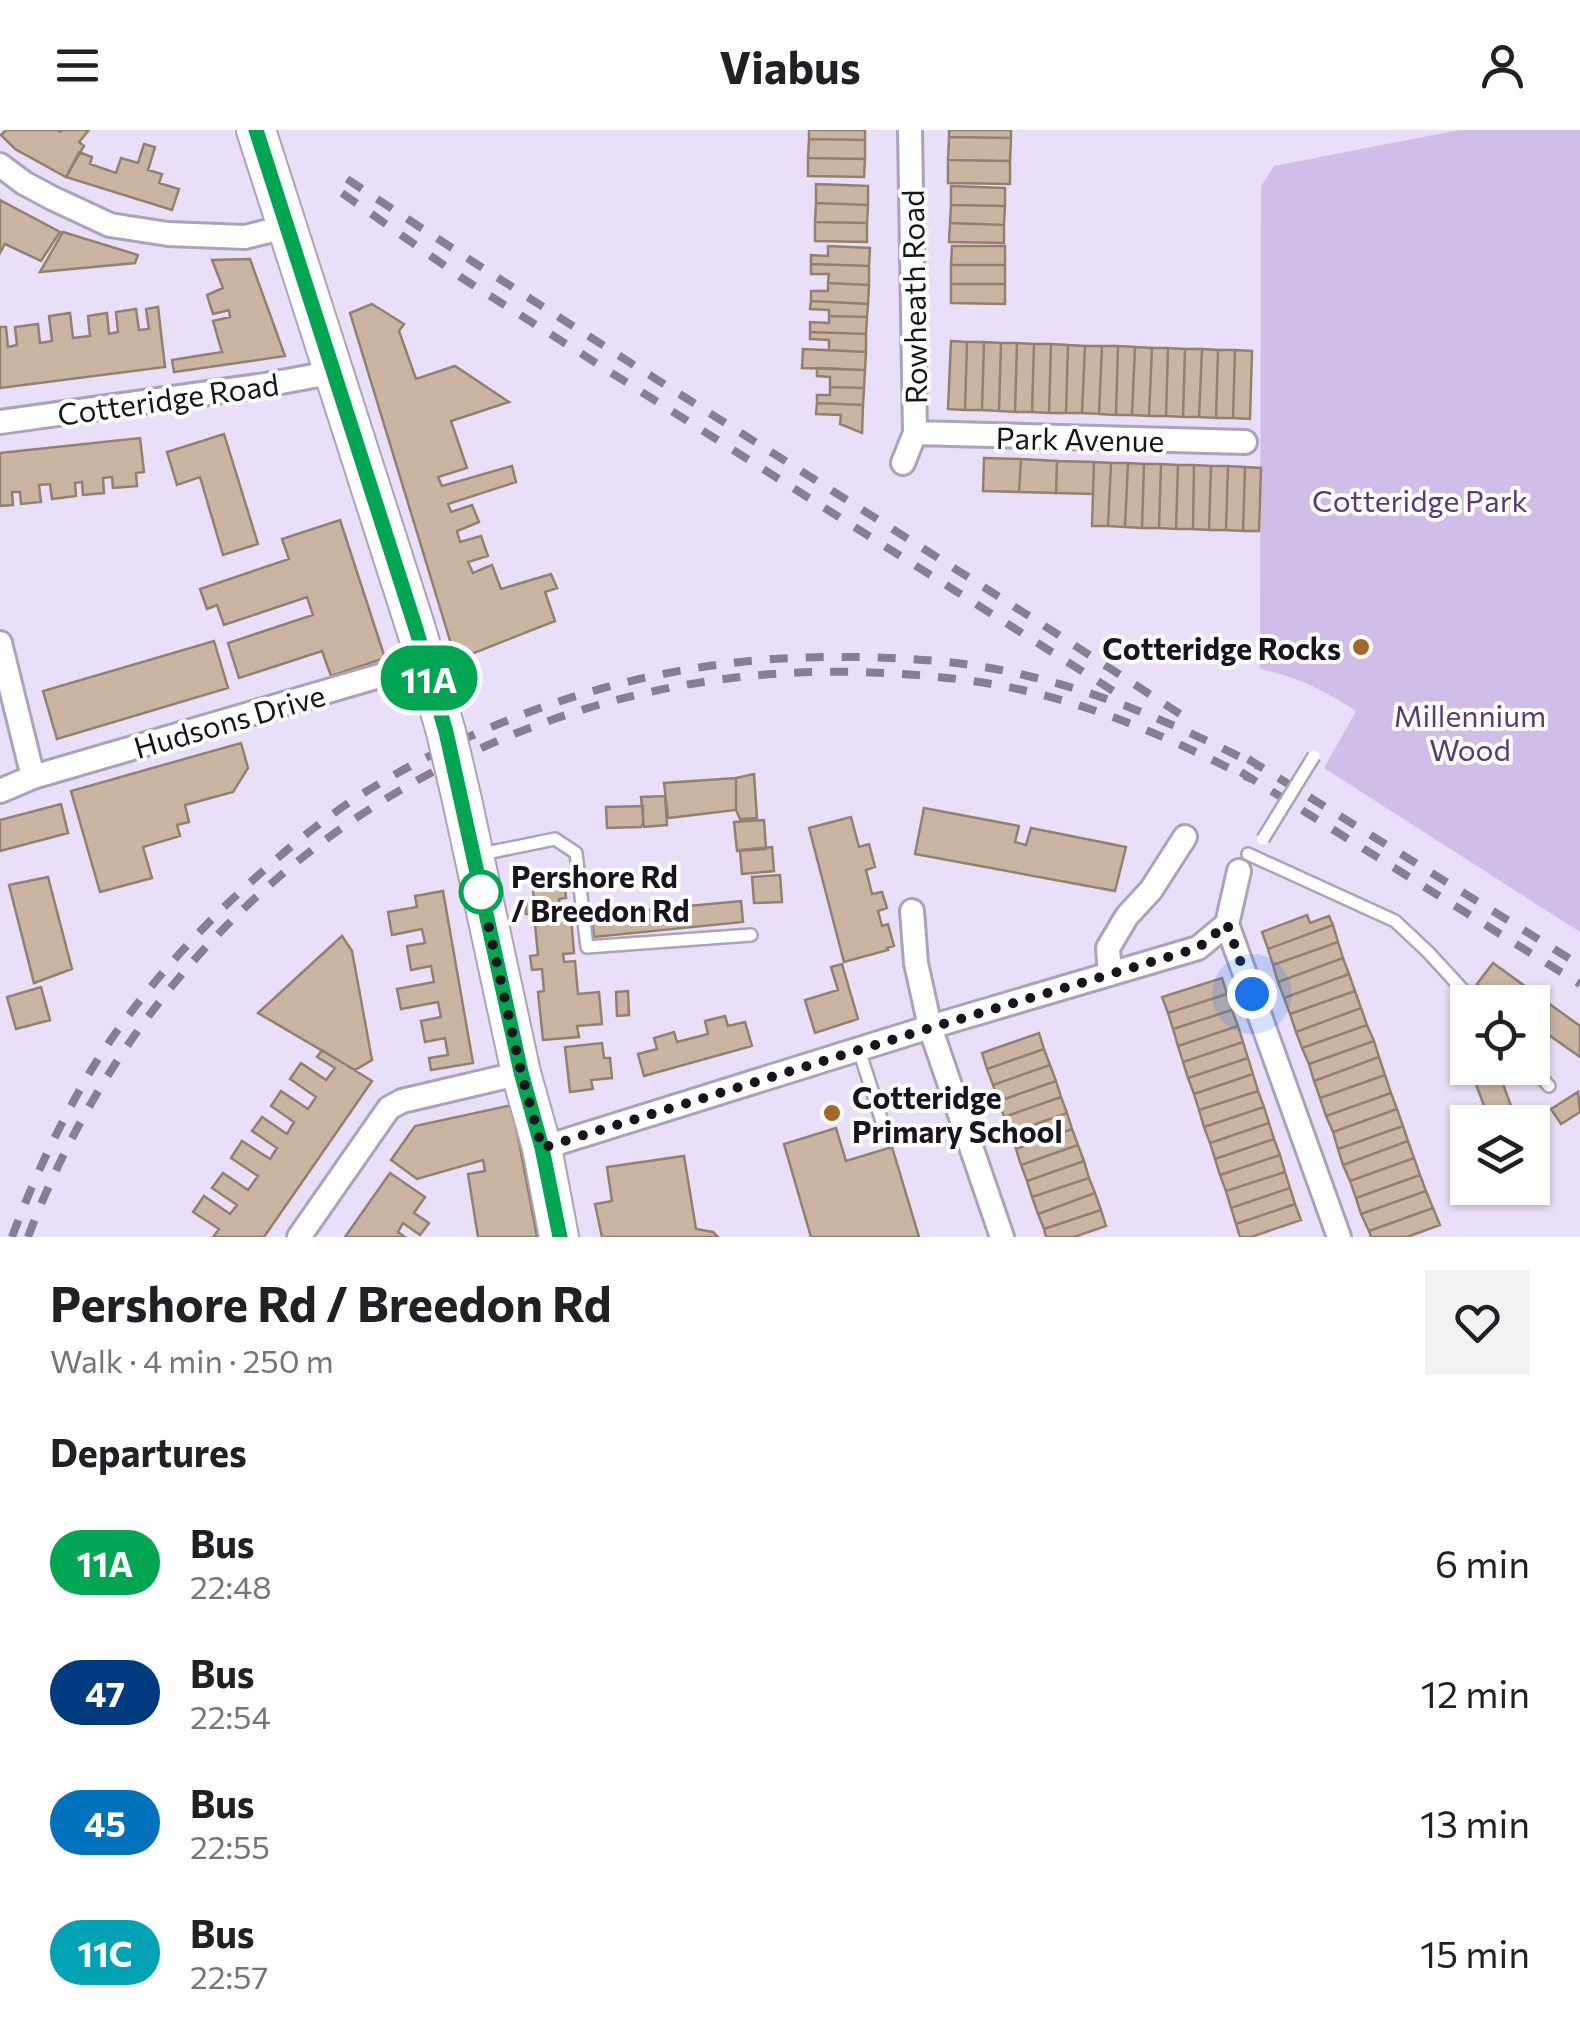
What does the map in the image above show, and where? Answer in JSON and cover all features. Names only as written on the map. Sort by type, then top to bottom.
[{"type":"main road","points":[[256,130],[446,732],[560,1237]]},
{"type":"street","name":"Rowheath Road","points":[[903,462],[915,434],[910,130]]},
{"type":"street","points":[[0,164],[24,183],[110,226],[230,237],[289,226]]},
{"type":"street","name":"Cotteridge Road","points":[[0,422],[335,372]]},
{"type":"street","name":"Park Avenue","points":[[915,434],[1246,442]]},
{"type":"street","points":[[0,643],[33,778]]},
{"type":"street","name":"Hudsons Drive","points":[[0,791],[424,663]]},
{"type":"street","points":[[1110,974],[1108,948],[1185,837]]},
{"type":"street","points":[[1244,862],[1227,924],[1339,1237]]},
{"type":"street","points":[[912,911],[916,963],[930,1028],[1002,1237]]},
{"type":"street","points":[[542,1148],[1198,948],[1227,924]]},
{"type":"street","points":[[299,1237],[389,1108],[402,1100],[521,1072]]},
{"type":"lane","points":[[1316,751],[1263,840],[1244,862],[1395,921],[1458,985]]},
{"type":"lane","points":[[473,856],[555,838],[576,853],[588,947],[751,935]]},
{"type":"lane","points":[[859,1050],[885,1131]]},
{"type":"green space","name":"Cotteridge Park","points":[[1459,130],[1580,130],[1580,932],[1324,768],[1356,711],[1310,685],[1260,669],[1261,186],[1274,166]]},
{"type":"building","points":[[6,130],[89,130],[79,142],[84,146],[66,177],[15,149],[1,135]]},
{"type":"building","points":[[809,130],[865,130],[865,140],[809,139]]},
{"type":"building","points":[[949,130],[1011,130],[1011,138],[949,137]]},
{"type":"building","points":[[949,137],[1011,138],[1010,161],[948,160]]},
{"type":"building","points":[[809,139],[865,140],[865,159],[808,158]]},
{"type":"building","points":[[144,144],[155,147],[148,170],[162,174],[159,183],[179,189],[172,210],[66,177],[79,152],[92,157],[90,164],[116,173],[121,158],[138,163]]},
{"type":"building","points":[[808,158],[865,159],[864,177],[808,176]]},
{"type":"building","points":[[948,160],[1010,161],[1010,184],[948,183]]},
{"type":"building","points":[[816,184],[868,186],[868,205],[816,203]]},
{"type":"building","points":[[951,186],[1005,188],[1005,206],[951,205]]},
{"type":"building","points":[[0,200],[60,232],[41,261],[5,244],[0,253]]},
{"type":"building","points":[[816,203],[868,205],[867,223],[815,222]]},
{"type":"building","points":[[951,205],[1005,206],[1004,225],[950,223]]},
{"type":"building","points":[[815,222],[867,223],[867,242],[815,241]]},
{"type":"building","points":[[950,223],[1004,225],[1004,243],[949,242]]},
{"type":"building","points":[[63,232],[138,255],[135,263],[40,272]]},
{"type":"building","points":[[828,246],[870,248],[869,266],[811,264],[811,255],[828,256]]},
{"type":"building","points":[[952,246],[1005,246],[1005,265],[951,265]]},
{"type":"building","points":[[250,259],[285,356],[174,372],[172,360],[222,352],[213,321],[230,317],[229,310],[213,314],[207,295],[223,288],[212,260]]},
{"type":"building","points":[[811,264],[869,266],[869,285],[828,283],[829,274],[811,274]]},
{"type":"building","points":[[951,265],[1005,265],[1005,284],[951,284]]},
{"type":"building","points":[[828,283],[869,285],[868,304],[811,301],[811,291],[828,291]]},
{"type":"building","points":[[951,284],[1005,284],[1005,304],[951,303]]},
{"type":"building","points":[[811,301],[868,304],[867,317],[829,316],[829,310],[810,309]]},
{"type":"building","points":[[372,304],[404,324],[399,331],[416,379],[455,366],[509,402],[451,421],[467,468],[438,477],[442,486],[512,466],[516,482],[448,504],[451,512],[472,505],[479,522],[457,531],[460,542],[481,536],[488,556],[468,562],[473,573],[492,565],[501,589],[551,574],[557,588],[545,592],[555,621],[456,660],[350,313]]},
{"type":"building","points":[[158,307],[165,367],[0,388],[0,327],[6,327],[8,347],[17,345],[15,327],[38,324],[40,343],[52,341],[49,316],[70,313],[73,338],[90,336],[88,316],[107,313],[109,334],[118,332],[116,312],[136,309],[139,330],[149,329],[146,309]]},
{"type":"building","points":[[829,316],[867,317],[866,334],[810,332],[810,322],[829,323]]},
{"type":"building","points":[[810,332],[866,334],[866,352],[829,350],[829,340],[810,339]]},
{"type":"building","points":[[951,341],[967,342],[965,410],[948,409]]},
{"type":"building","points":[[967,342],[984,342],[982,410],[965,410]]},
{"type":"building","points":[[984,342],[1001,343],[999,411],[982,410]]},
{"type":"building","points":[[1001,343],[1017,343],[1015,412],[999,411]]},
{"type":"building","points":[[1017,343],[1034,344],[1032,412],[1015,412]]},
{"type":"building","points":[[1034,344],[1051,344],[1049,413],[1032,412]]},
{"type":"building","points":[[1051,344],[1068,345],[1066,413],[1049,413]]},
{"type":"building","points":[[1068,345],[1085,346],[1082,413],[1066,413]]},
{"type":"building","points":[[1085,346],[1102,346],[1099,414],[1082,413]]},
{"type":"building","points":[[1102,346],[1118,346],[1116,415],[1099,414]]},
{"type":"building","points":[[1118,346],[1135,347],[1132,415],[1116,415]]},
{"type":"building","points":[[1135,347],[1152,348],[1149,416],[1132,415]]},
{"type":"building","points":[[1152,348],[1168,348],[1166,416],[1149,416]]},
{"type":"building","points":[[1168,348],[1185,349],[1183,417],[1166,416]]},
{"type":"building","points":[[803,349],[866,352],[865,370],[802,368]]},
{"type":"building","points":[[1185,349],[1202,349],[1199,417],[1183,417]]},
{"type":"building","points":[[1202,349],[1218,350],[1216,418],[1199,417]]},
{"type":"building","points":[[1218,350],[1235,350],[1233,418],[1216,418]]},
{"type":"building","points":[[1235,350],[1252,351],[1250,419],[1233,418]]},
{"type":"building","points":[[817,368],[865,370],[864,388],[830,387],[830,377],[817,376]]},
{"type":"building","points":[[830,387],[864,388],[863,405],[817,403],[817,395],[830,395]]},
{"type":"building","points":[[817,403],[863,405],[862,433],[840,424],[841,415],[816,414]]},
{"type":"building","points":[[224,434],[258,544],[223,555],[200,477],[177,485],[167,452]]},
{"type":"building","points":[[140,438],[144,472],[136,473],[137,486],[113,488],[112,477],[103,478],[104,493],[83,495],[82,482],[75,483],[76,496],[52,499],[50,484],[39,485],[41,502],[21,504],[20,492],[12,492],[13,505],[0,506],[0,453]]},
{"type":"building","points":[[984,458],[1021,459],[1019,492],[983,491]]},
{"type":"building","points":[[1021,459],[1057,461],[1056,493],[1019,492]]},
{"type":"building","points":[[1057,461],[1094,462],[1093,494],[1056,493]]},
{"type":"building","points":[[1094,462],[1111,463],[1108,526],[1092,526]]},
{"type":"building","points":[[1111,463],[1128,463],[1125,527],[1108,526]]},
{"type":"building","points":[[1128,463],[1144,464],[1142,528],[1125,527]]},
{"type":"building","points":[[1144,464],[1161,464],[1159,528],[1142,528]]},
{"type":"building","points":[[1161,464],[1178,465],[1176,529],[1159,528]]},
{"type":"building","points":[[1178,465],[1194,465],[1193,529],[1176,529]]},
{"type":"building","points":[[1194,465],[1211,466],[1209,530],[1193,529]]},
{"type":"building","points":[[1211,466],[1228,466],[1226,530],[1209,530]]},
{"type":"building","points":[[1228,466],[1245,467],[1243,531],[1226,530]]},
{"type":"building","points":[[1245,467],[1261,468],[1259,531],[1243,531]]},
{"type":"building","points":[[340,520],[385,658],[331,676],[322,651],[239,678],[228,643],[313,615],[307,597],[224,625],[217,605],[207,609],[200,589],[289,559],[282,539]]},
{"type":"building","points":[[214,641],[228,688],[57,739],[43,691]]},
{"type":"building","points":[[241,743],[248,768],[233,792],[185,805],[189,822],[177,825],[180,836],[143,847],[152,878],[100,892],[71,791]]},
{"type":"building","points":[[754,774],[757,818],[740,819],[736,810],[736,778]]},
{"type":"building","points":[[736,778],[736,810],[668,818],[664,783]]},
{"type":"building","points":[[665,796],[667,825],[644,827],[641,797]]},
{"type":"building","points":[[61,804],[68,833],[0,851],[0,820]]},
{"type":"building","points":[[643,806],[641,827],[607,828],[606,807]]},
{"type":"building","points":[[924,808],[1019,826],[1015,842],[1026,845],[1031,828],[1126,847],[1115,891],[915,854]]},
{"type":"building","points":[[851,817],[859,847],[869,844],[875,867],[866,870],[872,894],[882,892],[887,908],[878,911],[882,926],[888,924],[894,946],[844,962],[809,828]]},
{"type":"building","points":[[764,820],[766,849],[737,851],[734,822]]},
{"type":"building","points":[[772,847],[774,871],[742,874],[740,850]]},
{"type":"building","points":[[564,874],[566,898],[559,899],[560,906],[570,906],[574,953],[563,954],[564,962],[575,961],[578,994],[599,992],[602,1024],[577,1026],[579,1037],[543,1040],[538,992],[544,991],[542,969],[532,970],[530,956],[538,955],[534,914],[526,914],[525,900],[534,900],[532,877]]},
{"type":"building","points":[[780,875],[782,902],[754,903],[752,877]]},
{"type":"building","points":[[48,877],[72,969],[34,983],[9,885]]},
{"type":"building","points":[[443,891],[473,1063],[431,1070],[429,1058],[448,1055],[445,1038],[425,1042],[421,1021],[441,1017],[438,1002],[401,1009],[397,989],[434,982],[431,966],[411,970],[407,946],[425,943],[422,929],[392,935],[388,912],[417,907],[415,896]]},
{"type":"building","points":[[741,901],[743,922],[594,937],[592,915]]},
{"type":"building","points":[[1307,915],[1310,923],[1329,916],[1333,925],[1268,949],[1262,932]]},
{"type":"building","points":[[1333,925],[1338,942],[1273,965],[1268,949]]},
{"type":"building","points":[[342,936],[352,951],[372,1060],[355,1070],[258,1013]]},
{"type":"building","points":[[1338,942],[1343,958],[1278,982],[1273,965]]},
{"type":"building","points":[[1343,958],[1349,974],[1284,998],[1278,982]]},
{"type":"building","points":[[1493,963],[1523,985],[1478,985]]},
{"type":"building","points":[[842,964],[858,1019],[815,1033],[805,1000],[838,990],[831,967]]},
{"type":"building","points":[[1349,974],[1355,991],[1290,1014],[1284,998]]},
{"type":"building","points":[[1222,978],[1227,994],[1168,1013],[1162,997]]},
{"type":"building","points":[[41,987],[50,1020],[16,1029],[7,997]]},
{"type":"building","points":[[628,991],[629,1015],[617,1016],[616,992]]},
{"type":"building","points":[[1355,991],[1361,1008],[1296,1032],[1290,1014]]},
{"type":"building","points":[[1227,994],[1232,1010],[1173,1029],[1168,1013]]},
{"type":"building","points":[[1550,1004],[1580,1026],[1580,1057],[1550,1036]]},
{"type":"building","points":[[1361,1008],[1367,1025],[1302,1048],[1296,1032]]},
{"type":"building","points":[[1232,1010],[1238,1026],[1178,1046],[1173,1029]]},
{"type":"building","points":[[725,1016],[728,1026],[745,1022],[752,1046],[644,1076],[638,1054],[657,1049],[654,1038],[674,1032],[677,1042],[708,1034],[705,1021]]},
{"type":"building","points":[[1367,1025],[1374,1041],[1309,1064],[1302,1048]]},
{"type":"building","points":[[1238,1026],[1243,1042],[1183,1062],[1178,1046]]},
{"type":"building","points":[[1039,1033],[1044,1049],[987,1069],[982,1053]]},
{"type":"building","points":[[1374,1041],[1379,1057],[1314,1081],[1309,1064]]},
{"type":"building","points":[[1243,1042],[1248,1058],[1188,1078],[1183,1062]]},
{"type":"building","points":[[602,1043],[604,1058],[610,1058],[612,1078],[591,1080],[593,1089],[570,1092],[565,1047]]},
{"type":"building","points":[[1044,1049],[1050,1065],[993,1085],[987,1069]]},
{"type":"building","points":[[322,1050],[372,1081],[264,1237],[213,1237],[219,1229],[193,1212],[204,1196],[230,1214],[237,1205],[212,1188],[223,1173],[248,1190],[258,1176],[231,1158],[242,1141],[270,1159],[277,1148],[252,1131],[262,1117],[287,1134],[294,1122],[271,1106],[281,1091],[308,1109],[316,1097],[290,1079],[301,1063],[326,1080],[335,1068],[317,1057]]},
{"type":"building","points":[[1379,1057],[1385,1075],[1320,1098],[1314,1081]]},
{"type":"building","points":[[1248,1058],[1253,1074],[1194,1094],[1188,1078]]},
{"type":"building","points":[[1050,1065],[1056,1081],[999,1101],[993,1085]]},
{"type":"building","points":[[1253,1074],[1258,1091],[1199,1110],[1194,1094]]},
{"type":"building","points":[[1385,1075],[1391,1093],[1326,1116],[1320,1098]]},
{"type":"building","points":[[1056,1081],[1061,1097],[1004,1117],[999,1101]]},
{"type":"building","points":[[1476,1085],[1503,1085],[1511,1105],[1484,1105]]},
{"type":"building","points":[[1258,1091],[1264,1107],[1204,1127],[1199,1110]]},
{"type":"building","points":[[1578,1092],[1580,1112],[1561,1124],[1551,1109]]},
{"type":"building","points":[[1391,1093],[1397,1109],[1333,1132],[1326,1116]]},
{"type":"building","points":[[1061,1097],[1067,1113],[1010,1133],[1004,1117]]},
{"type":"building","points":[[512,1105],[537,1237],[478,1237],[468,1174],[485,1171],[483,1160],[417,1179],[391,1160],[415,1126]]},
{"type":"building","points":[[1264,1107],[1269,1123],[1210,1143],[1204,1127]]},
{"type":"building","points":[[1397,1109],[1403,1126],[1338,1149],[1333,1132]]},
{"type":"building","points":[[1067,1113],[1072,1129],[1016,1149],[1010,1133]]},
{"type":"building","points":[[1269,1123],[1274,1139],[1215,1159],[1210,1143]]},
{"type":"building","points":[[1403,1126],[1408,1141],[1343,1165],[1338,1149]]},
{"type":"building","points":[[836,1128],[846,1161],[892,1147],[919,1237],[811,1237],[784,1144]]},
{"type":"building","points":[[1072,1129],[1078,1145],[1021,1165],[1016,1149]]},
{"type":"building","points":[[1274,1139],[1280,1155],[1220,1175],[1215,1159]]},
{"type":"building","points":[[1408,1141],[1414,1158],[1350,1181],[1343,1165]]},
{"type":"building","points":[[1078,1145],[1084,1161],[1027,1181],[1021,1165]]},
{"type":"building","points":[[1280,1155],[1285,1172],[1226,1191],[1220,1175]]},
{"type":"building","points":[[684,1156],[696,1229],[718,1237],[602,1237],[595,1204],[612,1201],[607,1167]]},
{"type":"building","points":[[1414,1158],[1420,1175],[1356,1198],[1350,1181]]},
{"type":"building","points":[[1084,1161],[1089,1178],[1032,1197],[1027,1181]]},
{"type":"building","points":[[1285,1172],[1290,1188],[1231,1208],[1226,1191]]},
{"type":"building","points":[[390,1173],[425,1197],[414,1213],[429,1223],[420,1235],[403,1223],[398,1232],[405,1237],[345,1237]]},
{"type":"building","points":[[1420,1175],[1426,1191],[1361,1214],[1356,1198]]},
{"type":"building","points":[[1089,1178],[1095,1193],[1038,1214],[1032,1197]]},
{"type":"building","points":[[1290,1188],[1295,1204],[1236,1224],[1231,1208]]},
{"type":"building","points":[[1426,1191],[1433,1208],[1369,1231],[1361,1214]]},
{"type":"building","points":[[1095,1193],[1101,1210],[1044,1229],[1038,1214]]},
{"type":"building","points":[[1295,1204],[1301,1220],[1240,1237],[1236,1224]]},
{"type":"building","points":[[1433,1208],[1440,1225],[1407,1237],[1371,1237],[1369,1231]]},
{"type":"building","points":[[1101,1210],[1106,1226],[1074,1237],[1046,1237],[1044,1229]]},
{"type":"railway","points":[[347,179],[1186,718]]},
{"type":"railway","points":[[342,193],[462,278],[1118,694]]},
{"type":"railway","points":[[12,1237],[57,1132],[104,1049],[152,985],[224,907],[289,848],[359,796],[414,764],[531,712],[653,676],[715,665],[843,657],[911,659],[1002,670],[1085,692],[1172,725],[1258,766]]},
{"type":"railway","points":[[28,1237],[86,1112],[161,1000],[251,902],[353,820],[468,754],[591,707],[723,679],[861,672],[940,677],[1018,689],[1079,705],[1166,739],[1251,779]]},
{"type":"railway","points":[[1248,759],[1580,965]]},
{"type":"railway","points":[[1241,772],[1580,984]]},
{"type":"bus line","name":"11A","points":[[256,130],[446,732],[560,1237]]},
{"type":"place","name":"Cotteridge Rocks","points":[[1361,647]]},
{"type":"place","name":"Pershore Rd / Breedon Rd","points":[[481,892]]},
{"type":"place","name":"Cotteridge Primary School","points":[[832,1113]]},
{"type":"route","points":[[481,892],[542,1148],[1198,948],[1227,924],[1252,994]]},
{"type":"park label","name":"Millennium Wood","points":[[1470,731]]}]
